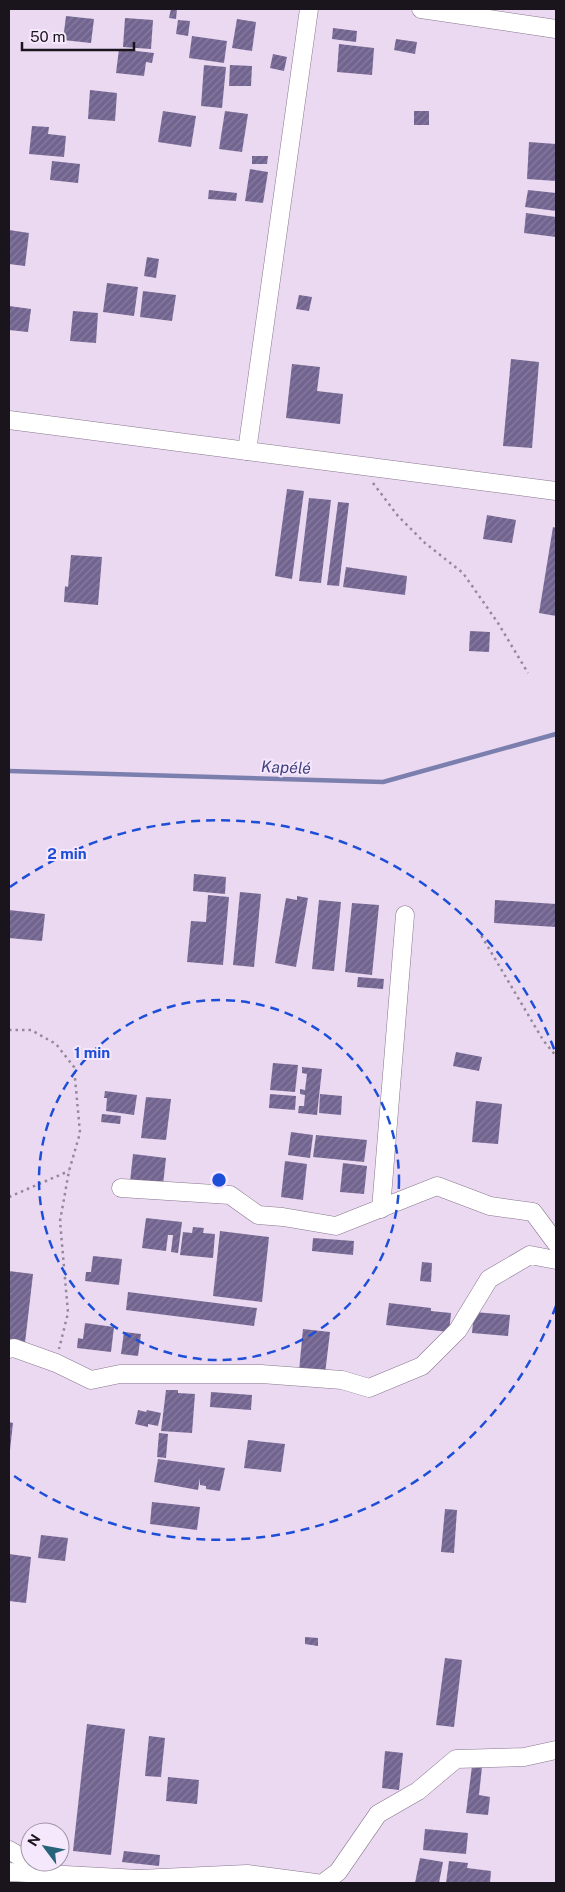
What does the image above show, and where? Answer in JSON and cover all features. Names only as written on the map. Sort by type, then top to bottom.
[{"type":"street","points":[[247,451],[309,9]]},
{"type":"street","points":[[421,9],[532,17],[556,29]]},
{"type":"street","points":[[9,420],[556,491]]},
{"type":"street","points":[[381,1209],[405,915]]},
{"type":"street","points":[[121,1188],[230,1196],[258,1215],[284,1217],[336,1226],[437,1186],[490,1206],[533,1212],[556,1243]]},
{"type":"street","points":[[9,1349],[14,1348],[56,1363],[91,1380],[120,1374],[261,1374],[342,1380],[369,1388],[422,1366],[458,1330],[488,1279],[530,1255],[556,1260]]},
{"type":"street","points":[[323,1883],[338,1872],[378,1814],[418,1791],[456,1759],[524,1757],[556,1750]]},
{"type":"street","points":[[9,1850],[45,1875]]},
{"type":"street","points":[[9,1872],[139,1879],[247,1874],[316,1883]]},
{"type":"path","points":[[360,466],[398,516],[425,543],[463,573],[498,623],[528,674]]},
{"type":"path","points":[[478,930],[543,1040],[556,1056]]},
{"type":"path","points":[[9,1030],[31,1030],[56,1044],[74,1068],[80,1133],[69,1170],[60,1221],[68,1313],[56,1363]]},
{"type":"path","points":[[9,1197],[69,1170]]},
{"type":"building","points":[[171,9],[177,9],[176,19],[169,18]]},
{"type":"building","points":[[66,16],[94,19],[91,43],[63,40]]},
{"type":"building","points":[[125,18],[153,20],[151,49],[123,47]]},
{"type":"building","points":[[237,19],[256,22],[252,51],[232,48]]},
{"type":"building","points":[[178,20],[190,21],[188,36],[176,34]]},
{"type":"building","points":[[333,28],[357,31],[356,42],[332,39]]},
{"type":"building","points":[[192,36],[227,41],[224,63],[189,58]]},
{"type":"building","points":[[396,39],[417,42],[415,54],[394,50]]},
{"type":"building","points":[[339,44],[374,48],[372,75],[337,72]]},
{"type":"building","points":[[119,49],[154,53],[152,63],[146,62],[144,76],[116,73]]},
{"type":"building","points":[[273,54],[287,57],[284,71],[270,68]]},
{"type":"building","points":[[204,65],[226,67],[222,108],[201,106]]},
{"type":"building","points":[[230,65],[252,66],[251,86],[229,86]]},
{"type":"building","points":[[90,90],[117,93],[115,121],[88,119]]},
{"type":"building","points":[[163,111],[196,116],[191,147],[158,142]]},
{"type":"building","points":[[225,111],[248,114],[242,152],[219,149]]},
{"type":"building","points":[[414,111],[429,111],[429,125],[414,125]]},
{"type":"building","points":[[32,126],[49,127],[48,134],[66,136],[64,157],[29,154]]},
{"type":"building","points":[[529,142],[556,144],[556,181],[527,179]]},
{"type":"building","points":[[252,156],[268,156],[267,164],[252,164]]},
{"type":"building","points":[[52,161],[80,164],[78,183],[50,180]]},
{"type":"building","points":[[250,169],[268,172],[263,203],[245,201]]},
{"type":"building","points":[[209,190],[237,193],[236,201],[208,199]]},
{"type":"building","points":[[528,190],[556,193],[556,211],[525,207]]},
{"type":"building","points":[[526,213],[556,217],[556,237],[524,233]]},
{"type":"building","points":[[9,230],[29,233],[25,266],[9,264]]},
{"type":"building","points":[[147,257],[159,259],[156,278],[144,276]]},
{"type":"building","points":[[107,283],[138,287],[134,316],[103,312]]},
{"type":"building","points":[[143,291],[176,295],[172,321],[140,317]]},
{"type":"building","points":[[299,295],[312,297],[309,311],[296,309]]},
{"type":"building","points":[[9,306],[31,309],[28,332],[9,330]]},
{"type":"building","points":[[73,311],[98,313],[96,343],[70,341]]},
{"type":"building","points":[[511,359],[539,362],[532,448],[503,446]]},
{"type":"building","points":[[292,364],[320,367],[317,391],[343,394],[340,424],[286,418]]},
{"type":"building","points":[[287,489],[304,491],[292,579],[275,576]]},
{"type":"building","points":[[309,498],[331,500],[321,583],[299,581]]},
{"type":"building","points":[[338,502],[349,503],[339,586],[327,585]]},
{"type":"building","points":[[487,515],[516,520],[512,543],[483,539]]},
{"type":"building","points":[[553,527],[556,528],[556,616],[539,613]]},
{"type":"building","points":[[71,555],[102,557],[98,605],[64,602],[65,586],[68,587]]},
{"type":"building","points":[[346,567],[407,576],[405,595],[343,587]]},
{"type":"building","points":[[470,631],[490,632],[489,652],[469,651]]},
{"type":"building","points":[[194,874],[226,877],[225,894],[193,891]]},
{"type":"building","points":[[240,892],[261,894],[254,967],[233,965]]},
{"type":"building","points":[[208,895],[229,897],[223,965],[187,962],[191,921],[206,922]]},
{"type":"building","points":[[297,896],[308,898],[296,967],[275,963],[286,898],[297,900]]},
{"type":"building","points":[[319,900],[341,902],[334,971],[312,969]]},
{"type":"building","points":[[495,900],[556,904],[556,927],[494,923]]},
{"type":"building","points":[[352,903],[379,905],[372,975],[345,972]]},
{"type":"building","points":[[9,910],[45,914],[42,941],[9,938]]},
{"type":"building","points":[[358,977],[384,979],[383,989],[357,987]]},
{"type":"building","points":[[456,1052],[482,1057],[479,1071],[453,1066]]},
{"type":"building","points":[[273,1063],[298,1065],[295,1092],[270,1090]]},
{"type":"building","points":[[302,1067],[322,1069],[317,1115],[298,1113],[299,1106],[304,1106],[305,1095],[300,1094],[300,1089],[305,1090],[307,1074],[302,1073]]},
{"type":"building","points":[[105,1091],[137,1095],[134,1115],[106,1111],[107,1098],[104,1098]]},
{"type":"building","points":[[270,1094],[296,1096],[295,1110],[269,1108]]},
{"type":"building","points":[[320,1094],[342,1096],[341,1115],[319,1113]]},
{"type":"building","points":[[146,1097],[171,1099],[166,1140],[141,1138]]},
{"type":"building","points":[[476,1101],[502,1104],[498,1144],[472,1142]]},
{"type":"building","points":[[102,1114],[121,1116],[120,1124],[101,1122]]},
{"type":"building","points":[[291,1132],[313,1135],[310,1158],[288,1155]]},
{"type":"building","points":[[316,1135],[367,1140],[364,1162],[313,1157]]},
{"type":"building","points":[[133,1154],[166,1158],[163,1185],[130,1182]]},
{"type":"building","points":[[285,1161],[307,1164],[303,1200],[281,1197]]},
{"type":"building","points":[[343,1163],[367,1166],[364,1194],[340,1192]]},
{"type":"building","points":[[146,1218],[182,1222],[178,1253],[171,1252],[173,1235],[168,1235],[166,1251],[142,1248]]},
{"type":"building","points":[[193,1227],[204,1228],[203,1233],[215,1234],[213,1258],[180,1255],[183,1232],[192,1233]]},
{"type":"building","points":[[220,1231],[269,1237],[262,1302],[213,1296]]},
{"type":"building","points":[[313,1238],[354,1241],[353,1255],[312,1251]]},
{"type":"building","points":[[93,1256],[122,1259],[119,1285],[85,1281],[86,1272],[91,1272]]},
{"type":"building","points":[[422,1262],[432,1263],[431,1282],[420,1281]]},
{"type":"building","points":[[9,1271],[33,1274],[25,1343],[9,1341]]},
{"type":"building","points":[[128,1292],[257,1308],[254,1326],[126,1310]]},
{"type":"building","points":[[389,1303],[431,1308],[431,1311],[451,1313],[449,1332],[386,1325]]},
{"type":"building","points":[[474,1312],[510,1315],[508,1336],[472,1333]]},
{"type":"building","points":[[85,1323],[114,1327],[111,1352],[77,1348],[78,1338],[83,1339]]},
{"type":"building","points":[[303,1329],[330,1332],[325,1374],[299,1371]]},
{"type":"building","points":[[124,1332],[141,1334],[138,1356],[121,1354]]},
{"type":"building","points":[[166,1390],[178,1390],[178,1393],[195,1394],[192,1433],[161,1431]]},
{"type":"building","points":[[211,1392],[252,1395],[251,1410],[210,1407]]},
{"type":"building","points":[[138,1410],[161,1413],[158,1426],[148,1424],[148,1427],[135,1424]]},
{"type":"building","points":[[9,1422],[13,1423],[10,1450],[9,1450]]},
{"type":"building","points":[[159,1433],[168,1434],[166,1458],[157,1457]]},
{"type":"building","points":[[248,1440],[285,1444],[281,1472],[244,1468]]},
{"type":"building","points":[[158,1459],[225,1468],[220,1491],[206,1489],[206,1486],[200,1485],[200,1478],[198,1490],[154,1482]]},
{"type":"building","points":[[152,1502],[200,1507],[197,1530],[150,1524]]},
{"type":"building","points":[[445,1509],[457,1510],[454,1553],[441,1552]]},
{"type":"building","points":[[41,1535],[68,1538],[65,1561],[38,1558]]},
{"type":"building","points":[[9,1554],[31,1557],[26,1603],[9,1601]]},
{"type":"building","points":[[305,1637],[318,1638],[318,1646],[305,1644]]},
{"type":"building","points":[[445,1658],[462,1660],[454,1727],[436,1725]]},
{"type":"building","points":[[87,1724],[125,1729],[111,1855],[73,1851]]},
{"type":"building","points":[[149,1736],[165,1738],[161,1777],[145,1776]]},
{"type":"building","points":[[385,1751],[403,1753],[399,1790],[382,1788]]},
{"type":"building","points":[[472,1766],[482,1767],[479,1795],[490,1797],[488,1815],[466,1813]]},
{"type":"building","points":[[168,1777],[199,1780],[197,1804],[166,1801]]},
{"type":"building","points":[[425,1829],[468,1833],[466,1854],[423,1850]]},
{"type":"building","points":[[124,1851],[160,1855],[159,1866],[122,1862]]},
{"type":"building","points":[[420,1858],[443,1862],[439,1883],[415,1883]]},
{"type":"building","points":[[449,1861],[468,1863],[467,1868],[491,1871],[490,1883],[446,1883]]},
{"type":"waterway","name":"Kapélé","points":[[9,771],[383,782],[556,734]]}]
